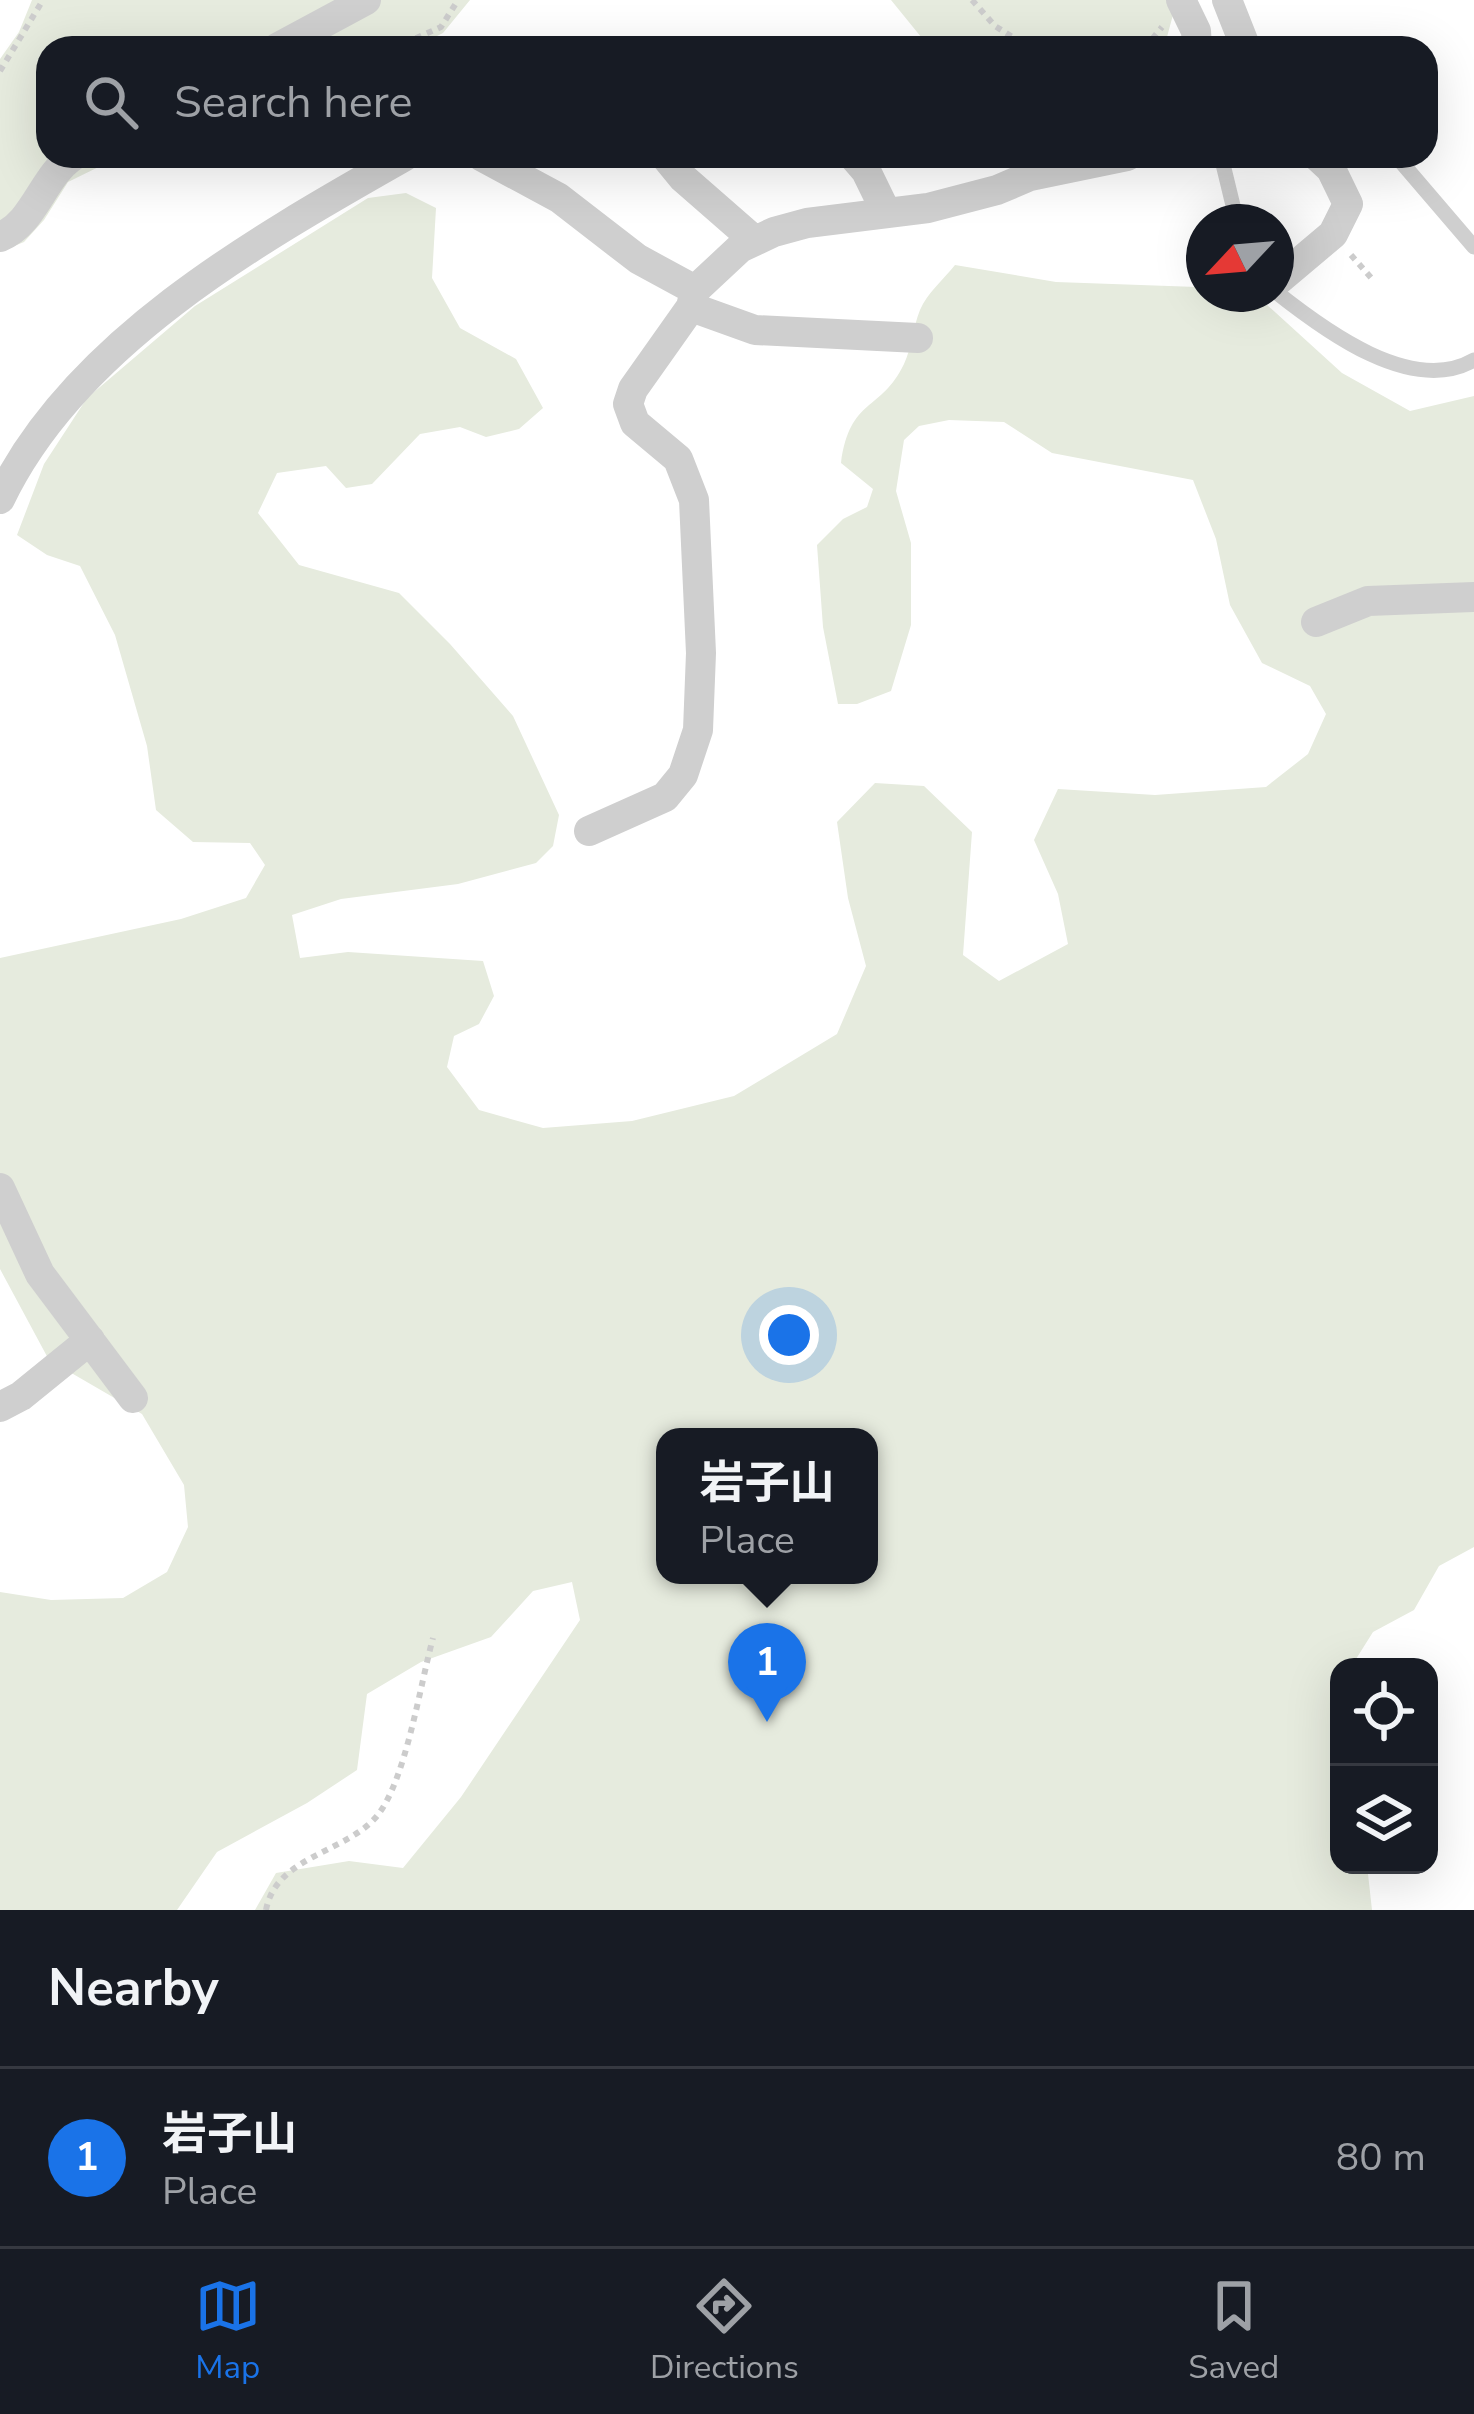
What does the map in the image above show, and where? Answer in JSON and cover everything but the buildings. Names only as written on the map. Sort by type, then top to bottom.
[{"type":"street","points":[[299,36],[366,0]]},
{"type":"street","points":[[1181,0],[1196,36]]},
{"type":"street","points":[[1227,0],[1241,36]]},
{"type":"street","points":[[0,237],[31,210],[46,182],[61,168]]},
{"type":"street","points":[[0,499],[75,387],[188,288],[385,168]]},
{"type":"street","points":[[503,168],[559,198],[693,298],[754,330],[918,338]]},
{"type":"street","points":[[675,168],[754,239]]},
{"type":"street","points":[[863,168],[886,212]]},
{"type":"street","points":[[589,831],[665,797],[683,775],[698,730],[701,652],[694,500],[678,460],[635,423],[628,404],[693,298],[754,239],[807,223],[928,208],[1069,168]]},
{"type":"street","points":[[1294,267],[1333,235],[1348,204],[1329,168]]},
{"type":"street","points":[[1316,622],[1368,601],[1474,597]]},
{"type":"street","points":[[0,1188],[40,1274],[133,1398]]},
{"type":"street","points":[[0,1408],[90,1340]]},
{"type":"lane","points":[[1224,168],[1233,204]]},
{"type":"lane","points":[[1406,168],[1474,247]]},
{"type":"lane","points":[[1294,306],[1320,327],[1384,360],[1439,373],[1474,360]]},
{"type":"path","points":[[0,71],[43,0]]},
{"type":"path","points":[[421,36],[441,27],[458,0]]},
{"type":"path","points":[[972,0],[1011,36]]},
{"type":"path","points":[[266,1910],[279,1881],[376,1818],[394,1787],[433,1638]]},
{"type":"shaded area","points":[[32,0],[470,0],[437,36],[36,36],[36,168],[97,168],[68,182],[24,242],[0,252],[0,59],[19,32]]},
{"type":"shaded area","points":[[891,0],[1177,0],[1167,36],[920,36]]},
{"type":"shaded area","points":[[406,193],[436,208],[432,278],[460,328],[516,359],[543,408],[519,429],[486,437],[460,427],[420,434],[372,484],[346,488],[326,466],[277,473],[258,513],[299,565],[399,593],[450,644],[513,716],[559,815],[553,846],[536,863],[458,884],[341,899],[292,915],[300,958],[348,952],[483,961],[494,996],[479,1024],[454,1036],[447,1067],[479,1110],[543,1128],[632,1121],[734,1096],[837,1034],[866,966],[848,898],[837,822],[875,783],[924,786],[972,832],[963,955],[999,981],[1068,944],[1058,894],[1034,840],[1058,789],[1155,795],[1266,787],[1308,754],[1326,714],[1310,686],[1262,663],[1230,605],[1216,539],[1193,480],[1052,453],[1004,422],[949,420],[919,426],[904,440],[896,491],[911,543],[911,625],[891,691],[857,704],[838,704],[823,627],[817,545],[843,519],[867,507],[873,489],[841,463],[845,442],[859,415],[895,379],[923,304],[955,265],[1056,282],[1186,287],[1186,312],[1275,312],[1342,373],[1410,411],[1474,396],[1474,1547],[1439,1566],[1414,1610],[1373,1632],[1357,1658],[1330,1658],[1330,1874],[1368,1874],[1372,1910],[255,1910],[276,1873],[349,1861],[403,1868],[461,1797],[580,1620],[572,1582],[533,1591],[491,1637],[421,1662],[367,1694],[357,1770],[217,1852],[177,1910],[0,1910],[0,1592],[51,1600],[123,1598],[167,1572],[188,1527],[184,1485],[142,1414],[49,1360],[0,1269],[0,958],[181,919],[246,898],[265,865],[250,843],[193,842],[156,810],[147,746],[115,635],[80,566],[47,555],[17,535],[44,464],[87,398],[195,306],[368,198]]},
{"type":"place","name":"岩子山","points":[[767,1722]]}]
